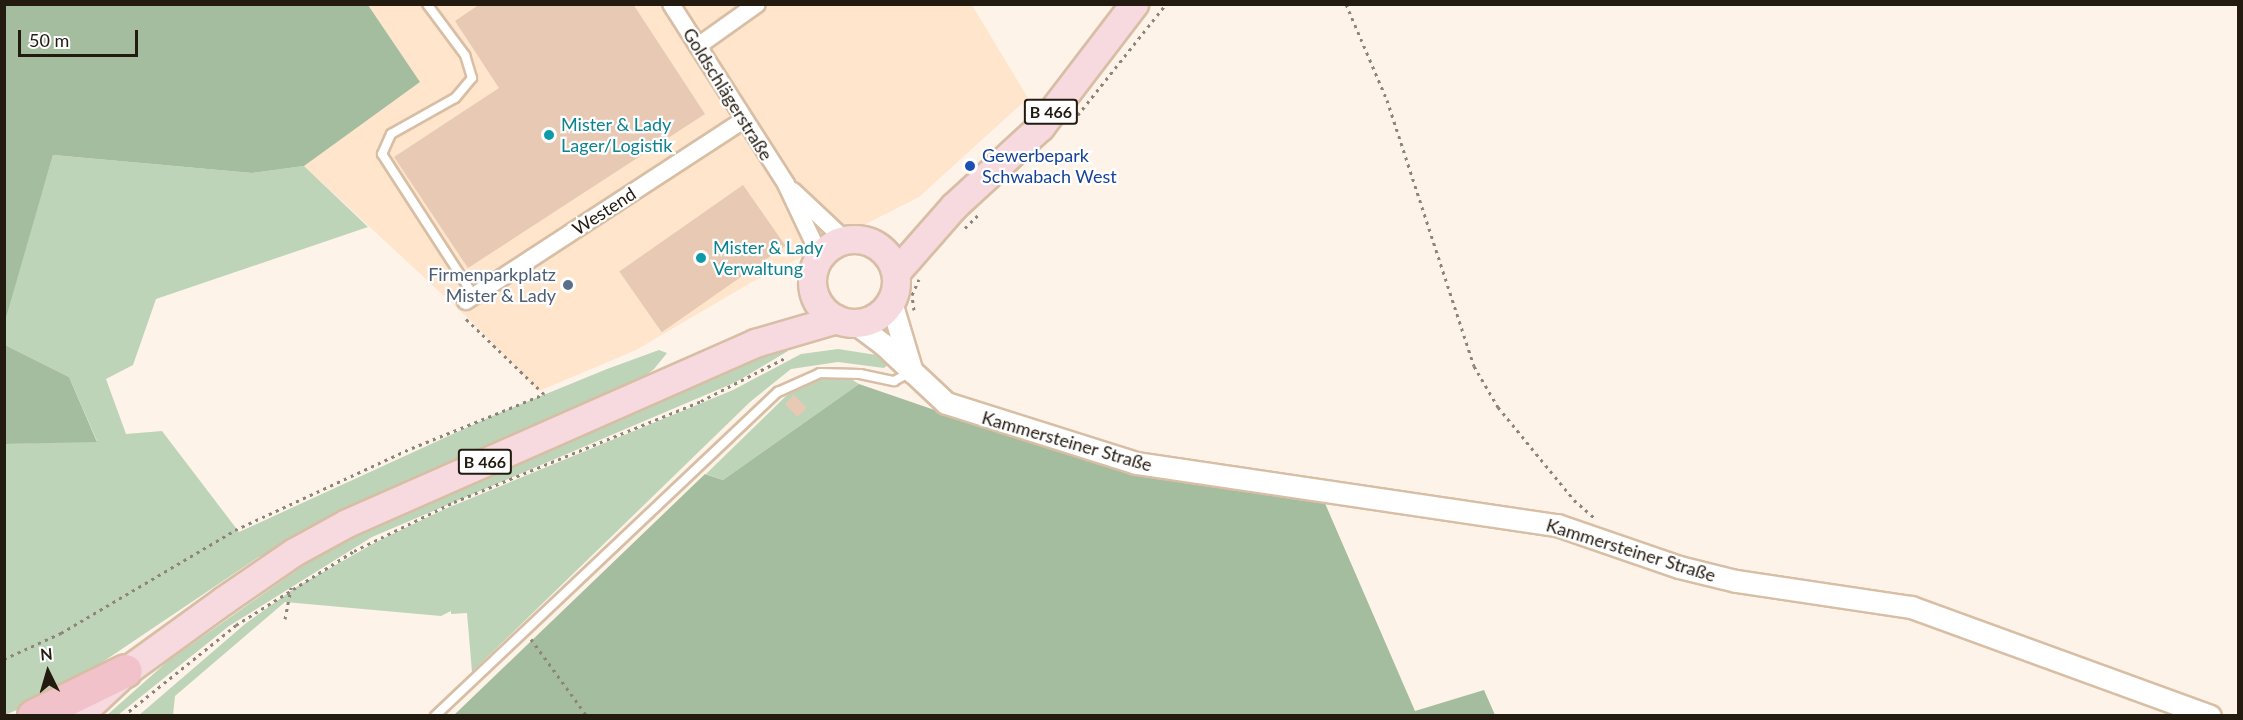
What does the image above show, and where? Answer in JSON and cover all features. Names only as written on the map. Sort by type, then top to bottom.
[{"type":"highway","points":[[34,716],[126,671]]},
{"type":"main road","name":"B 466","points":[[896,272],[954,206],[1040,127],[1134,4]]},
{"type":"main road","name":"B 466","points":[[876,244],[916,230],[954,206]]},
{"type":"main road","points":[[844,240],[876,244],[885,252],[896,272],[891,302],[876,317],[846,321],[825,312],[813,288],[820,256],[844,240]]},
{"type":"main road","name":"B 466","points":[[755,343],[792,313],[813,288]]},
{"type":"main road","name":"B 466","points":[[78,716],[126,671],[284,559],[347,523],[755,343],[846,321]]},
{"type":"street","name":"Goldschlägerstraße","points":[[671,4],[742,120],[786,184],[820,256]]},
{"type":"street","points":[[698,46],[757,4]]},
{"type":"street","name":"Westend","points":[[470,298],[742,120]]},
{"type":"street","name":"Goldschlägerstraße","points":[[786,184],[844,240]]},
{"type":"street","points":[[891,302],[912,372]]},
{"type":"street","name":"Kammersteiner Straße","points":[[846,321],[912,372],[946,403],[1136,463],[1457,508],[1557,525],[1679,567],[1736,581],[1911,607],[2210,716]]},
{"type":"lane","points":[[427,4],[465,55],[472,78],[455,98],[391,134],[382,154],[470,298]]},
{"type":"lane","points":[[435,716],[778,392],[819,373],[860,374],[894,381],[912,372]]},
{"type":"path","points":[[1346,4],[1387,100],[1474,366],[1498,407],[1574,500],[1608,529],[1608,542]]},
{"type":"path","points":[[4,659],[61,633],[235,530],[412,448],[544,394],[454,308],[470,298]]},
{"type":"path","points":[[285,619],[291,588]]},
{"type":"path","points":[[123,716],[269,603]]},
{"type":"path","points":[[524,630],[578,697],[587,716]]},
{"type":"shaded area","points":[[368,5],[972,5],[1028,98],[919,197],[752,282],[636,350],[539,391],[470,320],[304,166],[420,82]]},
{"type":"green space","points":[[5,4],[368,5],[420,82],[304,166],[252,173],[53,155],[5,321]]},
{"type":"green space","points":[[53,155],[252,173],[304,166],[368,227],[156,299],[133,365],[106,379],[126,434],[162,431],[239,532],[490,417],[659,350],[667,353],[654,369],[628,389],[257,558],[58,692],[5,715],[5,444],[97,441],[69,377],[5,345],[4,321]]},
{"type":"green space","points":[[5,345],[69,377],[97,442],[5,444]]},
{"type":"green space","points":[[838,349],[883,356],[889,364],[884,368],[838,362],[791,369],[750,402],[472,672],[467,613],[451,614],[451,611],[441,616],[285,602],[175,696],[173,715],[138,716],[245,624],[295,588],[378,541],[445,509],[733,390],[801,354]]},
{"type":"green space","points":[[775,350],[788,351],[736,382],[372,537],[229,626],[118,715],[106,716],[168,661],[310,561],[378,524]]},
{"type":"green space","points":[[848,377],[859,384],[723,480],[706,474],[787,395],[823,378]]},
{"type":"green space","points":[[859,384],[1016,438],[1086,457],[1324,501],[1415,711],[1484,690],[1495,715],[453,716],[705,474],[723,480]]},
{"type":"building","name":"Mister & Lady Lager/Logistik","points":[[480,4],[633,4],[705,114],[468,268],[394,157],[499,88],[455,21]]},
{"type":"building","name":"Mister & Lady Verwaltung","points":[[743,185],[785,246],[662,332],[619,272]]},
{"type":"building","points":[[794,395],[807,408],[798,417],[785,404]]},
{"type":"place","name":"Mister & Lady Lager/Logistik","points":[[549,135]]},
{"type":"place","name":"Gewerbepark Schwabach West","points":[[970,166]]},
{"type":"place","name":"Mister & Lady Verwaltung","points":[[701,258]]},
{"type":"place","name":"Firmenparkplatz Mister & Lady","points":[[568,285]]}]
